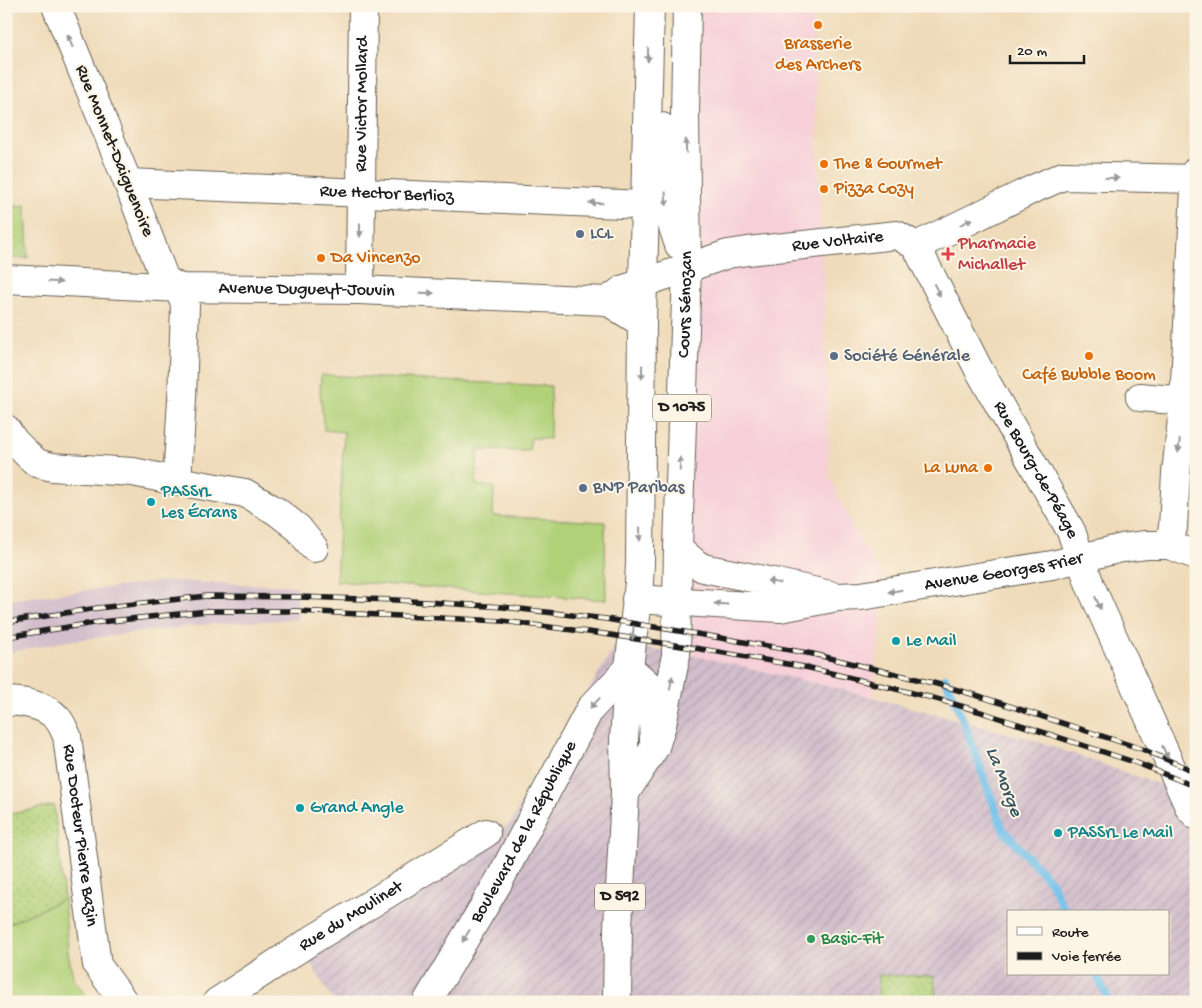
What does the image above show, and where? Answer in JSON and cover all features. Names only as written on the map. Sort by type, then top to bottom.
[{"type":"street","name":"Rue Monnet-Daiguenoire","points":[[56,6],[165,280],[180,288]]},
{"type":"street","name":"Rue Victor Mollard","points":[[359,290],[363,6]]},
{"type":"street","points":[[636,600],[640,563],[642,323],[650,6]]},
{"type":"street","name":"Cours Sénozan","points":[[677,602],[687,267],[685,116],[687,6]]},
{"type":"street","points":[[647,104],[667,136],[665,202],[687,267]]},
{"type":"street","points":[[1196,171],[1187,354],[1190,402],[1176,473],[1173,527],[1169,544],[1196,555]]},
{"type":"street","points":[[916,246],[1063,176],[1195,179]]},
{"type":"street","name":"Rue Hector Berlioz","points":[[128,183],[645,205]]},
{"type":"street","name":"Rue Voltaire","points":[[643,284],[687,267],[728,254],[741,252],[888,236],[898,236],[916,246]]},
{"type":"street","name":"Rue Bourg-de-Péage","points":[[916,246],[978,368],[1071,531],[1090,585],[1193,812]]},
{"type":"street","name":"Avenue Dugueyt-Jouvin","points":[[6,279],[180,288],[359,290],[606,301],[642,323]]},
{"type":"street","points":[[606,301],[624,289],[643,284]]},
{"type":"street","points":[[177,481],[185,305],[180,288]]},
{"type":"street","points":[[1140,397],[1190,402]]},
{"type":"street","points":[[6,429],[14,441],[37,463],[52,467],[133,472],[245,493],[276,511],[298,528],[314,548]]},
{"type":"street","name":"Avenue Georges Frier","points":[[636,600],[780,608],[838,597],[861,596],[1052,564],[1122,548],[1169,544]]},
{"type":"street","name":"Avenue Georges Frier","points":[[678,548],[703,568],[838,597]]},
{"type":"street","name":"D 592","points":[[617,1002],[618,927],[626,793],[624,739],[636,600]]},
{"type":"street","name":"D 592","points":[[626,793],[654,747],[662,725],[676,655],[677,602]]},
{"type":"street","points":[[629,668],[651,687],[654,747]]},
{"type":"street","name":"Boulevard de la République","points":[[427,1002],[499,881],[590,708],[629,668]]},
{"type":"street","name":"Rue Docteur Pierre Bazin","points":[[6,702],[13,701],[40,706],[57,717],[67,736],[96,965],[124,1002]]},
{"type":"street","name":"Rue du Moulinet","points":[[217,1002],[312,940],[486,833]]},
{"type":"shaded area","points":[[702,6],[812,6],[828,401],[829,476],[859,540],[885,578],[873,698],[642,1002],[693,661],[689,427]]},
{"type":"shaded area","points":[[166,581],[297,586],[298,619],[210,624],[67,641],[6,653],[6,600]]},
{"type":"shaded area","points":[[616,644],[705,658],[844,690],[1031,739],[1169,788],[1196,801],[1196,1002],[334,1002],[307,958],[510,823]]},
{"type":"green space","points":[[26,205],[28,258],[6,258],[6,207]]},
{"type":"green space","points":[[321,375],[551,386],[550,439],[531,438],[529,451],[478,450],[476,485],[494,487],[493,516],[605,522],[606,600],[336,581],[344,432],[324,430],[320,392]]},
{"type":"green space","points":[[54,805],[64,899],[6,925],[6,815]]},
{"type":"green space","points":[[64,899],[68,952],[73,977],[90,1002],[6,1002],[6,925]]},
{"type":"green space","points":[[879,975],[934,976],[937,1002],[878,1002]]},
{"type":"waterway","name":"La Morge","points":[[945,678],[963,720],[1003,830],[1051,882],[1064,910]]},
{"type":"waterway","name":"La Morge","points":[[1097,976],[1110,1002]]},
{"type":"railway","points":[[6,622],[98,608],[207,596],[396,600],[503,607],[606,619],[813,654],[937,684],[1142,749],[1196,772]]},
{"type":"railway","points":[[6,637],[100,622],[208,611],[298,611],[502,621],[604,634],[810,668],[978,711],[1137,763],[1196,787]]},
{"type":"place","name":"Brasserie des Archers","points":[[818,25]]},
{"type":"place","name":"The & Gourmet","points":[[824,164]]},
{"type":"place","name":"Pizza Cozy","points":[[824,189]]},
{"type":"place","name":"LCL","points":[[580,234]]},
{"type":"place","name":"Pharmacie Michallet","points":[[948,254]]},
{"type":"place","name":"Da Vincenzo","points":[[321,258]]},
{"type":"place","name":"Société Générale","points":[[834,356]]},
{"type":"place","name":"Café Bubble Boom","points":[[1089,356]]},
{"type":"place","name":"La Luna","points":[[988,468]]},
{"type":"place","name":"BNP Paribas","points":[[583,488]]},
{"type":"place","name":"PASSrL Les Écrans","points":[[151,502]]},
{"type":"place","name":"Le Mail","points":[[896,641]]},
{"type":"place","name":"Grand Angle","points":[[300,808]]},
{"type":"place","name":"PASSrL Le Mail","points":[[1058,833]]},
{"type":"place","name":"Basic-Fit","points":[[811,939]]}]
